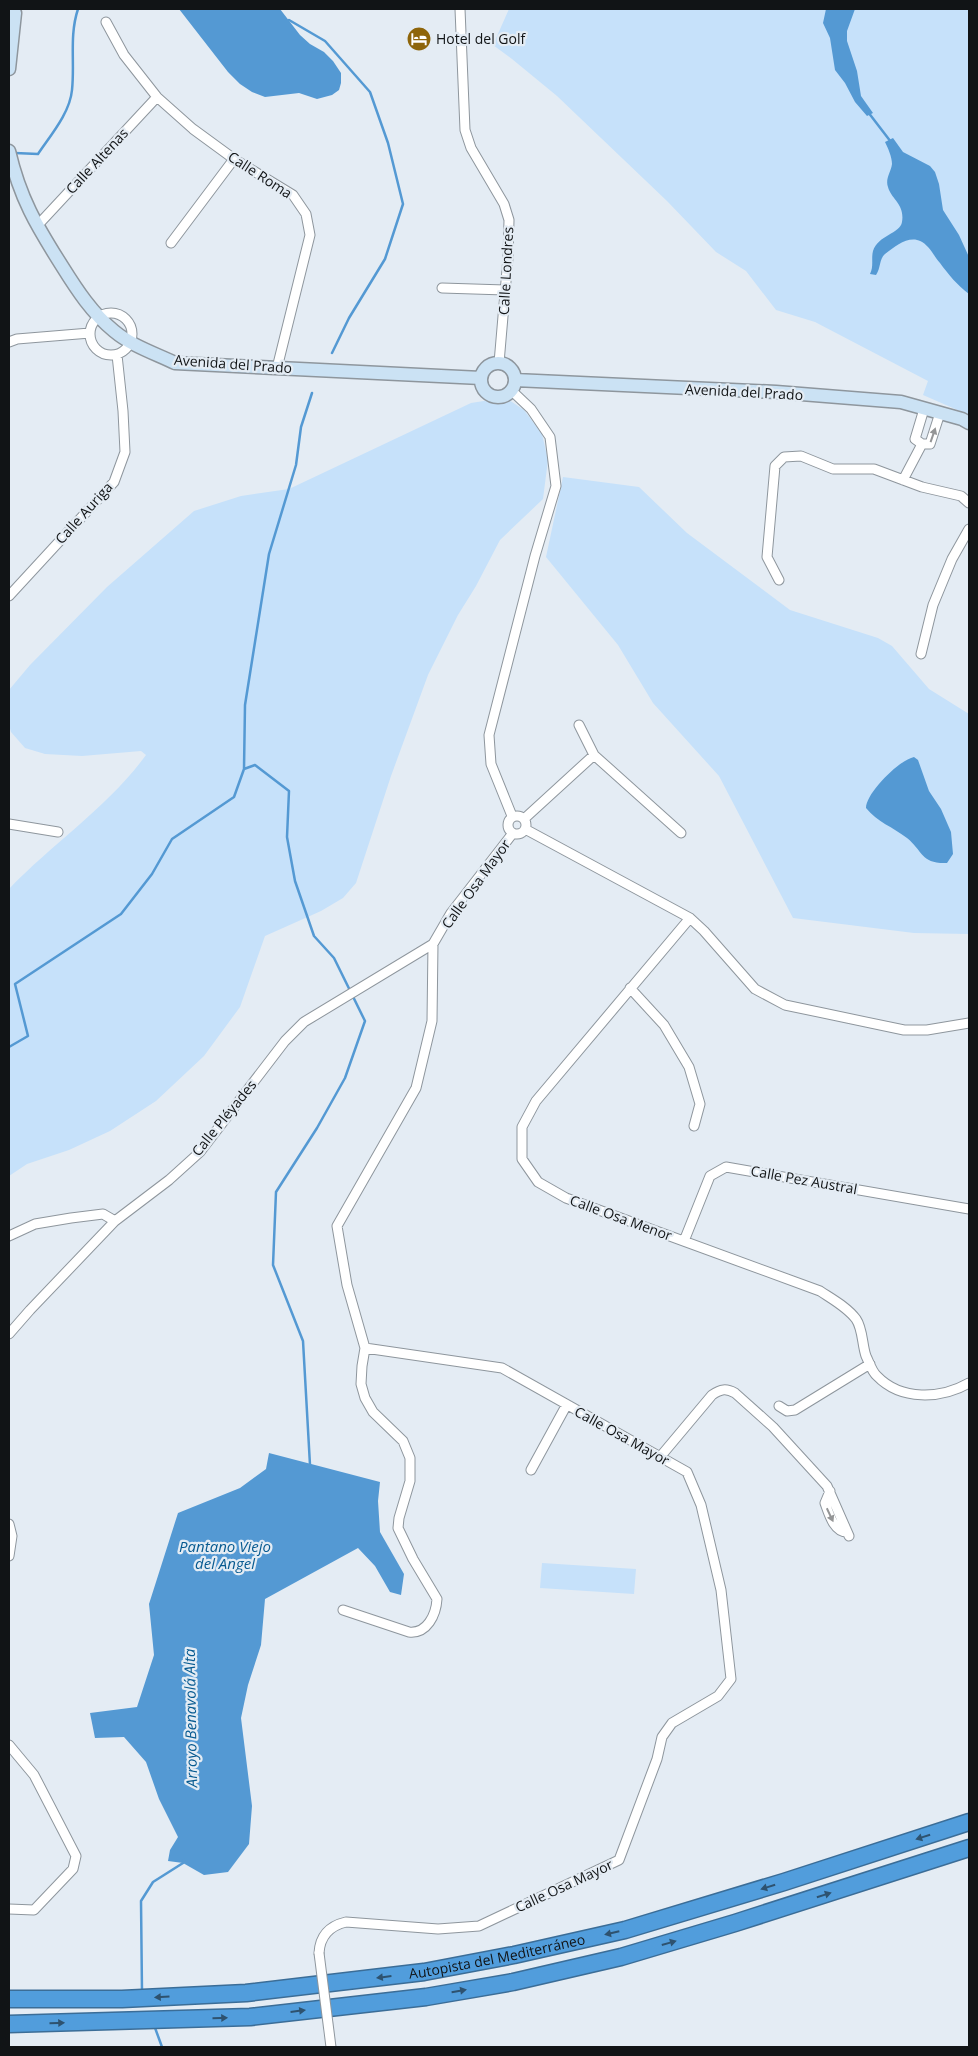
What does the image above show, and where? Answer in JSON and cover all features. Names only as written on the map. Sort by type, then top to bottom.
[{"type":"highway","name":"Autopista del Mediterráneo","points":[[9,1999],[122,1999],[246,1993],[424,1972],[514,1955],[625,1930],[784,1882],[969,1822]]},
{"type":"highway","name":"Autopista del Mediterráneo","points":[[9,2024],[250,2017],[426,1996],[513,1982],[612,1959],[735,1923],[969,1848]]},
{"type":"street","name":"Calle Londres","points":[[460,9],[465,130],[471,148],[504,204],[509,220],[500,363]]},
{"type":"street","points":[[9,69],[13,10]]},
{"type":"street","name":"Calle Roma","points":[[106,22],[124,55],[157,97],[193,129],[234,158],[293,195],[306,214],[310,235],[277,368]]},
{"type":"street","name":"Calle Altenas","points":[[37,226],[157,97]]},
{"type":"street","name":"Avenida del Prado","points":[[9,151],[24,202],[82,298],[99,317],[131,343],[175,363],[481,378]]},
{"type":"street","points":[[171,243],[234,158]]},
{"type":"street","points":[[442,288],[505,290]]},
{"type":"street","points":[[99,317],[94,322],[90,333],[94,346],[98,351],[104,354],[117,355],[123,352],[131,343]]},
{"type":"street","points":[[9,342],[17,339],[90,333]]},
{"type":"street","name":"Calle Auriga","points":[[9,596],[114,482],[124,452],[123,411],[117,355]]},
{"type":"street","points":[[512,816],[491,764],[488,735],[535,556],[556,486],[550,437],[514,386],[513,372],[508,366],[500,363],[487,367],[481,378],[485,392],[499,398],[506,396],[514,386]]},
{"type":"street","name":"Avenida del Prado","points":[[514,386],[776,392],[901,402],[962,419],[969,423]]},
{"type":"street","points":[[924,408],[915,439],[922,444],[930,444],[940,413]]},
{"type":"street","points":[[903,480],[922,444]]},
{"type":"street","points":[[779,580],[768,557],[775,466],[784,458],[801,456],[833,469],[874,469],[903,480],[961,496],[969,503]]},
{"type":"street","points":[[921,654],[933,605],[952,560],[969,529]]},
{"type":"street","points":[[579,725],[594,755],[681,833]]},
{"type":"street","points":[[512,816],[507,823],[510,831],[520,833],[525,824],[594,755]]},
{"type":"street","points":[[512,816],[521,816],[525,824],[690,918],[704,931],[755,989],[785,1005],[904,1030],[927,1030],[969,1023]]},
{"type":"street","points":[[9,824],[58,832]]},
{"type":"street","name":"Calle Osa Mayor","points":[[331,2047],[319,1953],[323,1936],[329,1929],[337,1924],[346,1922],[438,1929],[479,1926],[619,1860],[657,1759],[662,1737],[672,1722],[718,1696],[731,1679],[721,1590],[701,1505],[686,1472],[566,1406],[502,1368],[365,1348],[348,1285],[337,1226],[416,1088],[432,1021],[433,944],[451,912],[513,833]]},
{"type":"street","name":"Calle Osa Menor","points":[[690,918],[536,1101],[522,1128],[522,1159],[538,1182],[566,1198],[820,1291],[857,1320],[866,1355],[876,1376],[891,1387],[908,1394],[940,1395],[957,1390],[969,1383]]},
{"type":"street","name":"Calle Pléyades","points":[[9,1334],[115,1220],[169,1180],[200,1152],[285,1041],[304,1022],[433,944]]},
{"type":"street","points":[[630,988],[664,1025],[689,1067],[700,1104],[694,1126]]},
{"type":"street","name":"Calle Pez Austral","points":[[684,1241],[710,1176],[726,1167],[969,1209]]},
{"type":"street","points":[[9,1236],[35,1224],[71,1218],[104,1214],[115,1220]]},
{"type":"street","points":[[343,1610],[416,1633],[426,1628],[431,1620],[437,1599],[413,1559],[398,1528],[399,1518],[410,1481],[410,1458],[403,1440],[373,1412],[365,1398],[362,1384],[365,1348]]},
{"type":"street","points":[[779,1406],[787,1411],[795,1410],[870,1364]]},
{"type":"street","points":[[660,1458],[712,1395],[720,1389],[728,1390],[773,1427],[830,1491],[848,1534]]},
{"type":"street","points":[[531,1470],[566,1406]]},
{"type":"street","points":[[9,1524],[12,1536],[9,1556]]},
{"type":"street","points":[[9,1745],[34,1776],[76,1856],[73,1869],[34,1910],[9,1909]]},
{"type":"shaded area","points":[[509,9],[969,9],[969,415],[923,395],[928,381],[815,322],[776,310],[746,271],[716,252],[667,201],[557,96],[493,45]]},
{"type":"shaded area","points":[[509,400],[524,410],[542,434],[548,460],[543,499],[500,540],[476,586],[458,615],[428,675],[391,776],[356,883],[343,898],[321,911],[265,936],[240,1007],[204,1056],[156,1101],[110,1131],[69,1150],[27,1164],[9,1176],[9,889],[98,808],[131,774],[146,755],[141,751],[82,756],[45,754],[25,748],[11,732],[9,725],[9,690],[30,665],[107,587],[194,511],[241,496],[289,489],[471,403]]},
{"type":"shaded area","points":[[563,477],[639,487],[687,533],[790,610],[878,638],[892,646],[929,689],[969,714],[969,934],[914,933],[793,918],[719,776],[653,703],[618,645],[546,557]]},
{"type":"shaded area","points":[[542,1563],[636,1569],[634,1594],[540,1588]]},
{"type":"water","points":[[179,9],[280,9],[300,35],[333,61],[341,73],[339,90],[332,95],[317,99],[299,93],[265,97],[252,92],[240,84],[228,72]]},
{"type":"water","points":[[826,9],[855,9],[847,31],[847,41],[857,71],[861,96],[873,113],[867,116],[855,102],[845,83],[835,70],[830,38],[823,23]]},
{"type":"water","points":[[893,138],[903,152],[930,166],[935,172],[943,210],[959,235],[969,257],[969,294],[950,276],[928,247],[923,242],[917,240],[906,241],[890,250],[882,258],[876,275],[870,274],[873,251],[879,241],[897,229],[902,222],[900,206],[887,184],[892,164],[885,142]]},
{"type":"water","points":[[914,757],[918,760],[929,791],[941,809],[951,832],[953,854],[947,863],[938,863],[927,859],[907,838],[880,821],[866,808],[871,794],[884,778],[900,764]]},
{"type":"water","name":"Pantano Viejo del Angel","points":[[269,1453],[380,1482],[378,1501],[380,1532],[404,1574],[401,1595],[390,1592],[375,1566],[358,1548],[265,1599],[261,1645],[248,1685],[241,1718],[252,1806],[249,1844],[228,1872],[204,1875],[183,1863],[168,1861],[170,1850],[178,1837],[159,1799],[146,1762],[124,1737],[95,1738],[90,1713],[137,1707],[154,1655],[149,1604],[178,1513],[240,1488],[266,1469]]},
{"type":"waterway","points":[[15,153],[38,154],[59,124],[68,107],[72,90],[73,39],[78,9]]},
{"type":"waterway","points":[[289,20],[325,41],[370,92],[388,143],[403,204],[385,259],[349,318],[332,353]]},
{"type":"waterway","points":[[868,112],[891,142]]},
{"type":"waterway","points":[[9,1047],[28,1036],[15,984],[121,914],[152,874],[172,839],[234,797],[244,769],[245,705],[269,554],[296,465],[301,427],[312,393]]},
{"type":"waterway","points":[[244,769],[255,765],[289,791],[287,837],[295,881],[314,936],[334,958],[365,1021],[345,1078],[317,1128],[276,1192],[273,1265],[303,1341],[310,1465]]},
{"type":"waterway","name":"Arroyo Benavolá Alta","points":[[142,1992],[141,1901],[153,1882],[183,1863],[184,1860]]},
{"type":"waterway","name":"Arroyo Benavolá Alta","points":[[154,2025],[162,2047]]},
{"type":"place","name":"Hotel del Golf","points":[[419,39]]}]
